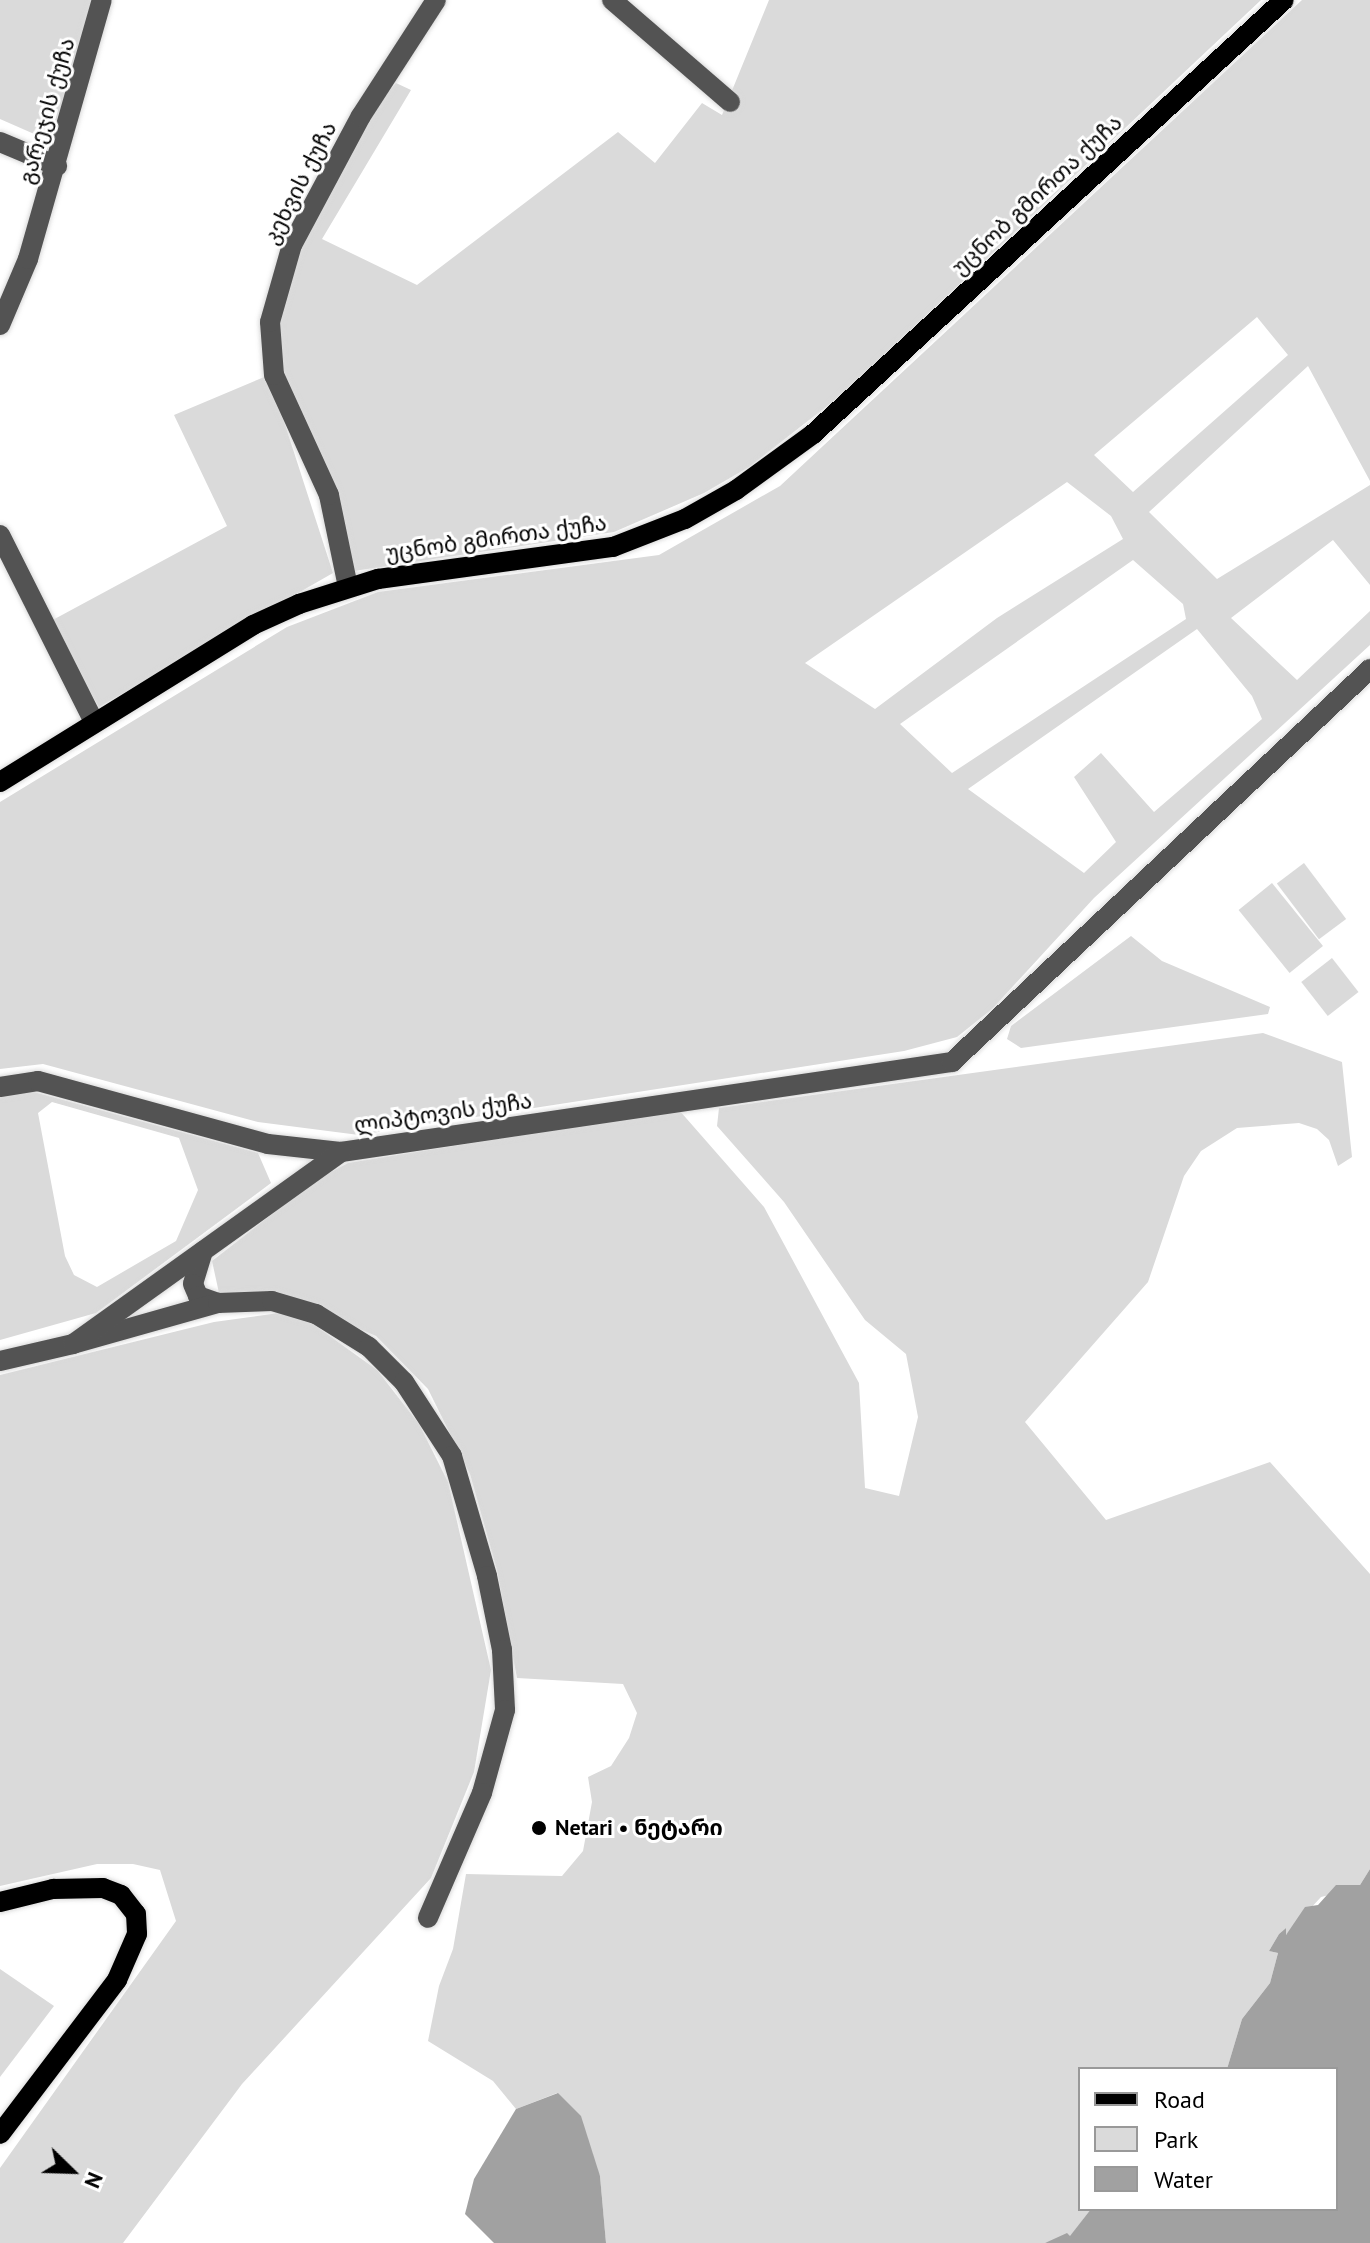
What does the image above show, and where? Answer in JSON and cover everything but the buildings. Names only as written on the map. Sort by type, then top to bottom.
[{"type":"main road","name":"უცნობ გმირთა ქუჩა","points":[[0,782],[253,625],[348,587],[613,547],[685,519],[736,490],[813,434],[1284,0]]},
{"type":"main road","points":[[0,1902],[53,1889],[103,1888],[121,1895],[136,1914],[137,1934],[117,1980],[0,2134]]},
{"type":"street","name":"გარეჯის ქუჩა","points":[[0,325],[28,259],[102,0]]},
{"type":"street","name":"კეხვის ქუჩა","points":[[348,587],[329,495],[274,375],[270,322],[292,245],[361,116],[436,0]]},
{"type":"street","points":[[612,0],[730,102]]},
{"type":"street","points":[[0,142],[57,166]]},
{"type":"street","points":[[0,535],[94,722]]},
{"type":"street","name":"ლიპტოვის ქუჩა","points":[[0,1361],[73,1344],[341,1152],[952,1062],[1370,669]]},
{"type":"street","points":[[0,1087],[38,1081],[268,1144],[341,1152]]},
{"type":"street","points":[[268,1144],[286,1162],[283,1192]]},
{"type":"street","points":[[203,1251],[193,1284],[198,1296],[218,1303]]},
{"type":"street","points":[[73,1344],[218,1303],[272,1301],[316,1314],[369,1347],[404,1382],[452,1456],[471,1509],[502,1650],[505,1710],[482,1793],[428,1918]]},
{"type":"green space","points":[[0,0],[96,0],[57,144],[0,119]]},
{"type":"green space","points":[[769,0],[1261,0],[845,392],[749,467],[704,493],[614,532],[354,571],[281,374],[277,326],[298,255],[373,110],[396,83],[411,90],[322,239],[417,285],[618,132],[655,163],[702,103],[722,115]]},
{"type":"green space","points":[[1302,0],[1370,0],[1370,481],[1308,366],[1149,512],[1217,579],[1370,485],[1370,585],[1333,540],[1231,618],[1297,680],[1370,611],[1370,645],[1094,898],[992,1009],[957,1037],[904,1051],[359,1135],[258,1122],[43,1064],[0,1069],[0,802],[287,627],[378,592],[659,555],[780,486]],"holes":[[[1257,317],[1288,355],[1133,492],[1094,455]],[[1067,482],[1111,516],[1123,539],[997,618],[875,709],[805,663]],[[1133,560],[1183,604],[1186,619],[952,773],[900,724]],[[1197,629],[1252,696],[1262,719],[1154,812],[1101,753],[1074,777],[1116,842],[1084,873],[968,789]]]},
{"type":"green space","points":[[269,375],[333,573],[99,707],[49,622],[227,526],[174,415]]},
{"type":"green space","points":[[1304,863],[1346,919],[1319,939],[1277,883]]},
{"type":"green space","points":[[1272,883],[1323,946],[1290,973],[1239,910]]},
{"type":"green space","points":[[1131,936],[1162,961],[1270,1007],[1268,1014],[1021,1048],[1007,1039],[1011,1026]]},
{"type":"green space","points":[[1332,958],[1358,992],[1328,1016],[1301,982]]},
{"type":"green space","points":[[1263,1033],[1342,1062],[1352,1157],[1338,1166],[1329,1140],[1317,1129],[1299,1123],[1237,1128],[1201,1151],[1184,1176],[1148,1282],[1025,1422],[1106,1520],[1270,1462],[1370,1574],[1370,1869],[1358,1888],[1321,1897],[1285,1936],[1286,1928],[1279,1934],[1269,1951],[1278,1953],[1270,1983],[1242,2019],[1228,2067],[1078,2067],[1078,2211],[1090,2211],[1070,2237],[1045,2243],[606,2243],[600,2176],[557,2093],[516,2109],[493,2081],[428,2041],[439,1986],[453,1949],[466,1874],[562,1876],[583,1851],[592,1802],[588,1777],[611,1766],[629,1738],[637,1713],[623,1684],[517,1678],[497,1570],[470,1474],[428,1389],[376,1336],[274,1292],[219,1293],[212,1261],[316,1180],[348,1163],[679,1110],[764,1207],[859,1383],[865,1488],[899,1496],[918,1417],[906,1354],[865,1320],[784,1202],[717,1126],[719,1108]]},
{"type":"green space","points":[[30,1091],[258,1153],[271,1183],[96,1313],[0,1340],[0,1097]],"holes":[[[52,1102],[179,1138],[198,1190],[176,1241],[97,1287],[74,1275],[65,1256],[38,1113]]]},
{"type":"green space","points":[[279,1313],[313,1324],[377,1370],[419,1424],[448,1482],[491,1670],[474,1772],[431,1878],[242,2084],[123,2243],[0,2243],[0,2168],[176,1921],[160,1870],[133,1864],[97,1864],[0,1886],[0,1375],[214,1322]]},
{"type":"green space","points":[[0,1969],[54,2006],[0,2077]]},
{"type":"water","points":[[1370,1869],[1370,2243],[1045,2243],[1067,2233],[1070,2236],[1089,2211],[1338,2211],[1338,2067],[1228,2067],[1242,2019],[1270,1983],[1278,1953],[1269,1951],[1279,1934],[1286,1928],[1286,1935],[1305,1907],[1318,1905],[1336,1885],[1360,1885]]},
{"type":"water","points":[[558,2093],[581,2116],[600,2176],[606,2243],[494,2243],[465,2214],[474,2179],[516,2109]]},
{"type":"place","name":"Netari • ნეტარი","points":[[539,1828]]}]
